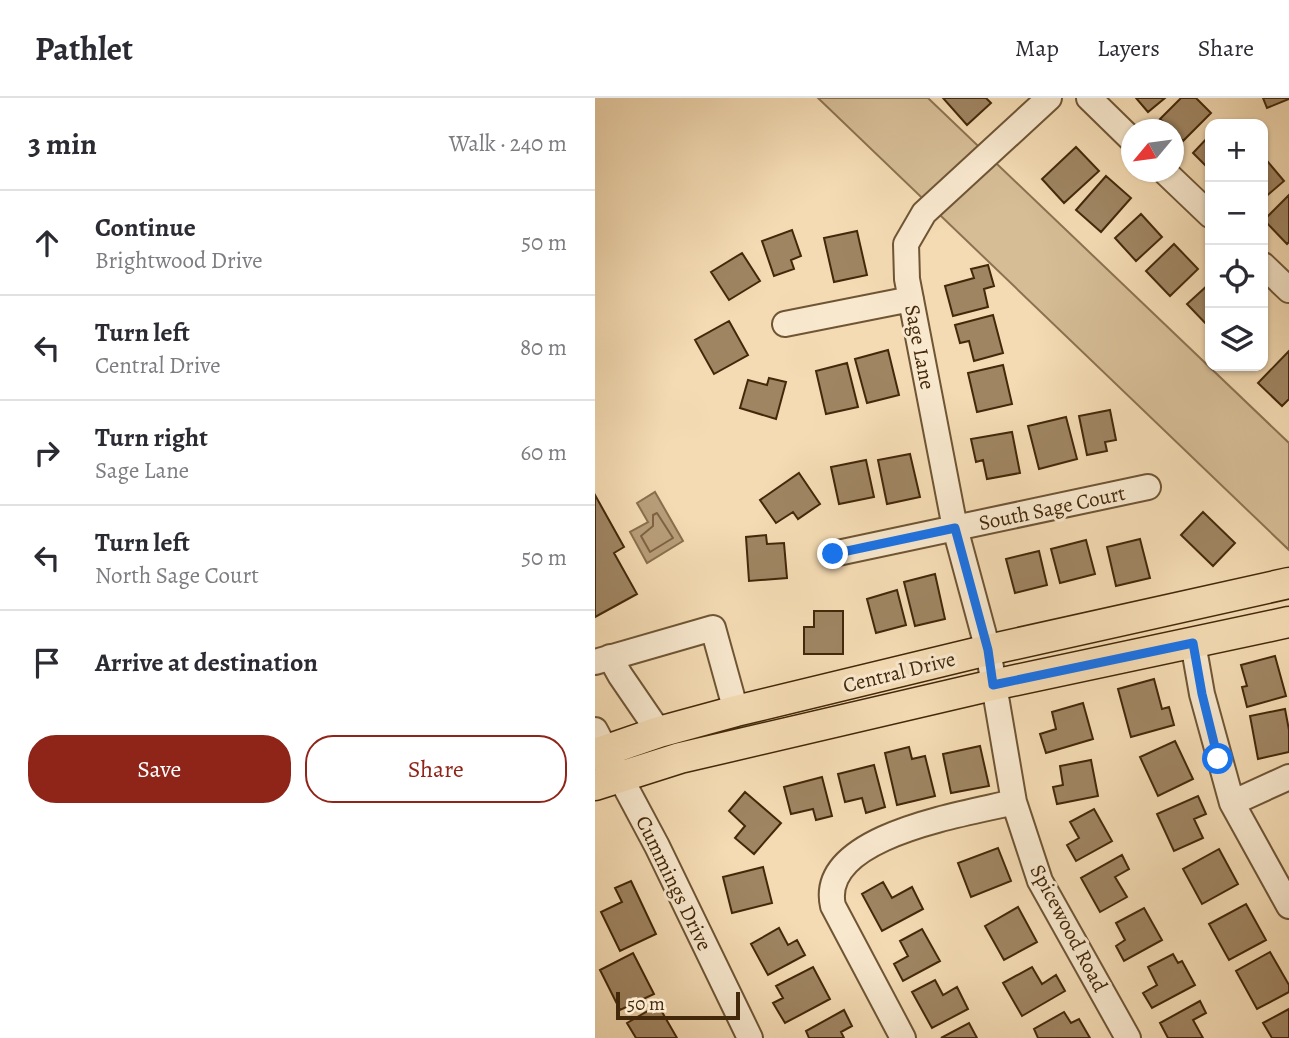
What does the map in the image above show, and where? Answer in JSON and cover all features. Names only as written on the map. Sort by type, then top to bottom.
[{"type":"main road","name":"Central Drive","points":[[602,759],[659,732],[736,711],[988,650],[1289,583]]},
{"type":"main road","name":"Central Drive","points":[[602,759],[680,758],[993,685],[1289,622]]},
{"type":"street","name":"Sage Lane","points":[[988,650],[955,528],[907,279],[906,244],[924,213],[1049,98]]},
{"type":"street","points":[[1089,98],[1121,129]]},
{"type":"street","points":[[1175,182],[1205,210]]},
{"type":"street","points":[[1268,270],[1289,290]]},
{"type":"street","points":[[785,324],[911,299]]},
{"type":"street","name":"South Sage Court","points":[[833,554],[1148,487]]},
{"type":"street","points":[[659,732],[619,675],[603,659],[713,628],[736,711]]},
{"type":"street","points":[[1193,643],[1202,694],[1232,803],[1289,906]]},
{"type":"street","name":"Spicewood Road","points":[[988,650],[1014,802],[1040,881],[1128,1038]]},
{"type":"street","name":"Cummings Drive","points":[[602,759],[657,846],[750,1038]]},
{"type":"street","points":[[1232,803],[1289,778]]},
{"type":"street","points":[[903,1038],[833,906],[831,894],[838,874],[850,858],[899,831],[1014,802]]},
{"type":"shaded area","points":[[818,98],[928,98],[1205,363],[1205,371],[1214,371],[1289,443],[1289,550]]},
{"type":"water","points":[[655,492],[683,541],[647,563],[630,532],[648,522],[637,503]]},
{"type":"building","points":[[943,98],[986,98],[991,103],[967,125]]},
{"type":"building","points":[[1136,98],[1165,98],[1148,112]]},
{"type":"building","points":[[1181,98],[1196,98],[1211,113],[1184,140],[1184,119],[1160,119]]},
{"type":"building","points":[[1263,98],[1289,98],[1289,99],[1267,108]]},
{"type":"building","points":[[1205,140],[1205,165],[1193,153]]},
{"type":"building","points":[[1076,147],[1099,171],[1064,203],[1042,179]]},
{"type":"building","points":[[1268,162],[1284,181],[1268,195]]},
{"type":"building","points":[[1106,176],[1131,198],[1101,232],[1076,210]]},
{"type":"building","points":[[1289,195],[1287,244],[1268,224],[1268,216]]},
{"type":"building","points":[[1141,214],[1162,237],[1136,261],[1115,238]]},
{"type":"building","points":[[792,230],[801,256],[791,260],[794,269],[774,276],[762,241]]},
{"type":"building","points":[[857,231],[867,275],[834,282],[824,238]]},
{"type":"building","points":[[1174,244],[1198,269],[1170,296],[1146,271]]},
{"type":"building","points":[[742,253],[760,281],[729,300],[711,272]]},
{"type":"building","points":[[988,265],[994,286],[984,289],[988,307],[953,316],[945,286],[974,278],[971,269]]},
{"type":"building","points":[[1205,288],[1205,323],[1187,304]]},
{"type":"building","points":[[993,315],[1003,353],[974,361],[969,341],[960,343],[955,325]]},
{"type":"building","points":[[729,321],[748,355],[714,374],[695,340]]},
{"type":"building","points":[[888,350],[899,395],[867,403],[855,359]]},
{"type":"building","points":[[1289,351],[1289,399],[1282,406],[1258,383]]},
{"type":"building","points":[[847,363],[858,407],[826,414],[816,371]]},
{"type":"building","points":[[1003,365],[1012,404],[977,412],[968,373]]},
{"type":"building","points":[[769,378],[786,382],[776,419],[740,408],[748,380],[767,385]]},
{"type":"building","points":[[1110,410],[1116,440],[1105,442],[1107,451],[1087,455],[1079,416]]},
{"type":"building","points":[[1066,417],[1077,459],[1039,469],[1028,426]]},
{"type":"building","points":[[1012,432],[1020,473],[987,479],[983,460],[976,462],[971,439]]},
{"type":"building","points":[[910,454],[920,497],[887,504],[878,460]]},
{"type":"building","points":[[866,460],[874,497],[839,504],[831,467]]},
{"type":"building","points":[[799,473],[820,504],[798,519],[793,512],[776,523],[760,500]]},
{"type":"building","points":[[595,495],[624,547],[614,553],[637,594],[595,617]]},
{"type":"building","points":[[1203,512],[1235,543],[1213,566],[1181,535]]},
{"type":"building","points":[[766,535],[767,544],[784,543],[787,578],[749,581],[746,537]]},
{"type":"building","points":[[1140,539],[1150,578],[1116,586],[1107,547]]},
{"type":"building","points":[[1086,540],[1095,574],[1060,583],[1051,549]]},
{"type":"building","points":[[1039,551],[1047,585],[1015,593],[1006,559]]},
{"type":"building","points":[[935,574],[945,619],[915,626],[904,582]]},
{"type":"building","points":[[897,590],[906,625],[876,633],[867,599]]},
{"type":"building","points":[[814,611],[843,611],[843,654],[804,654],[804,627],[814,627]]},
{"type":"building","points":[[1275,656],[1286,696],[1247,707],[1242,687],[1247,686],[1241,665]]},
{"type":"building","points":[[1154,679],[1162,709],[1169,707],[1174,725],[1131,737],[1118,689]]},
{"type":"building","points":[[1083,703],[1093,739],[1046,753],[1040,734],[1056,729],[1052,712]]},
{"type":"building","points":[[1285,709],[1289,752],[1258,759],[1250,716]]},
{"type":"building","points":[[1175,741],[1193,779],[1158,796],[1140,757]]},
{"type":"building","points":[[980,746],[989,786],[951,793],[943,754]]},
{"type":"building","points":[[909,747],[912,759],[925,756],[935,796],[897,805],[885,753]]},
{"type":"building","points":[[1091,760],[1098,796],[1057,804],[1053,787],[1063,785],[1060,766]]},
{"type":"building","points":[[874,765],[885,807],[866,813],[862,798],[845,802],[838,774]]},
{"type":"building","points":[[822,777],[832,816],[816,820],[813,809],[791,814],[784,787]]},
{"type":"building","points":[[745,792],[781,823],[754,854],[735,838],[745,826],[729,811]]},
{"type":"building","points":[[1198,796],[1206,814],[1194,819],[1203,838],[1174,851],[1157,814]]},
{"type":"building","points":[[1094,809],[1112,841],[1076,861],[1067,845],[1079,838],[1070,822]]},
{"type":"building","points":[[998,848],[1011,881],[971,897],[958,863]]},
{"type":"building","points":[[1219,849],[1238,884],[1202,904],[1183,869]]},
{"type":"building","points":[[1122,855],[1129,869],[1115,877],[1127,897],[1100,912],[1081,878]]},
{"type":"building","points":[[763,867],[772,903],[732,913],[723,877]]},
{"type":"building","points":[[631,881],[656,934],[620,951],[601,912],[622,902],[615,888]]},
{"type":"building","points":[[883,882],[892,898],[912,887],[923,909],[882,931],[862,894]]},
{"type":"building","points":[[1246,904],[1266,940],[1229,960],[1209,924]]},
{"type":"building","points":[[1018,907],[1037,942],[1004,960],[985,926]]},
{"type":"building","points":[[1144,908],[1162,940],[1124,961],[1116,946],[1125,940],[1116,923]]},
{"type":"building","points":[[779,928],[788,945],[797,940],[805,955],[768,975],[751,944]]},
{"type":"building","points":[[922,929],[940,961],[903,981],[894,964],[908,956],[900,941]]},
{"type":"building","points":[[1270,952],[1289,985],[1289,992],[1257,1009],[1236,971]]},
{"type":"building","points":[[633,953],[654,994],[620,1010],[600,970]]},
{"type":"building","points":[[1173,954],[1178,963],[1182,961],[1195,985],[1152,1008],[1143,993],[1157,985],[1148,967]]},
{"type":"building","points":[[813,967],[830,999],[785,1023],[773,1003],[783,998],[776,986]]},
{"type":"building","points":[[1032,967],[1042,984],[1056,975],[1065,991],[1022,1016],[1003,983]]},
{"type":"building","points":[[935,980],[943,995],[957,987],[968,1009],[932,1028],[912,992]]},
{"type":"building","points":[[1200,1001],[1206,1013],[1193,1020],[1203,1038],[1168,1038],[1160,1023]]},
{"type":"building","points":[[658,1005],[677,1038],[636,1038],[627,1023]]},
{"type":"building","points":[[1289,1009],[1289,1038],[1272,1038],[1263,1023]]},
{"type":"building","points":[[844,1010],[852,1026],[841,1032],[844,1038],[809,1038],[806,1031]]},
{"type":"building","points":[[1064,1012],[1071,1023],[1079,1019],[1090,1038],[1038,1038],[1034,1029]]},
{"type":"building","points":[[969,1023],[977,1038],[941,1038]]},
{"type":"route","points":[[833,554],[955,528],[988,650],[993,685],[1193,643],[1218,759]]}]
